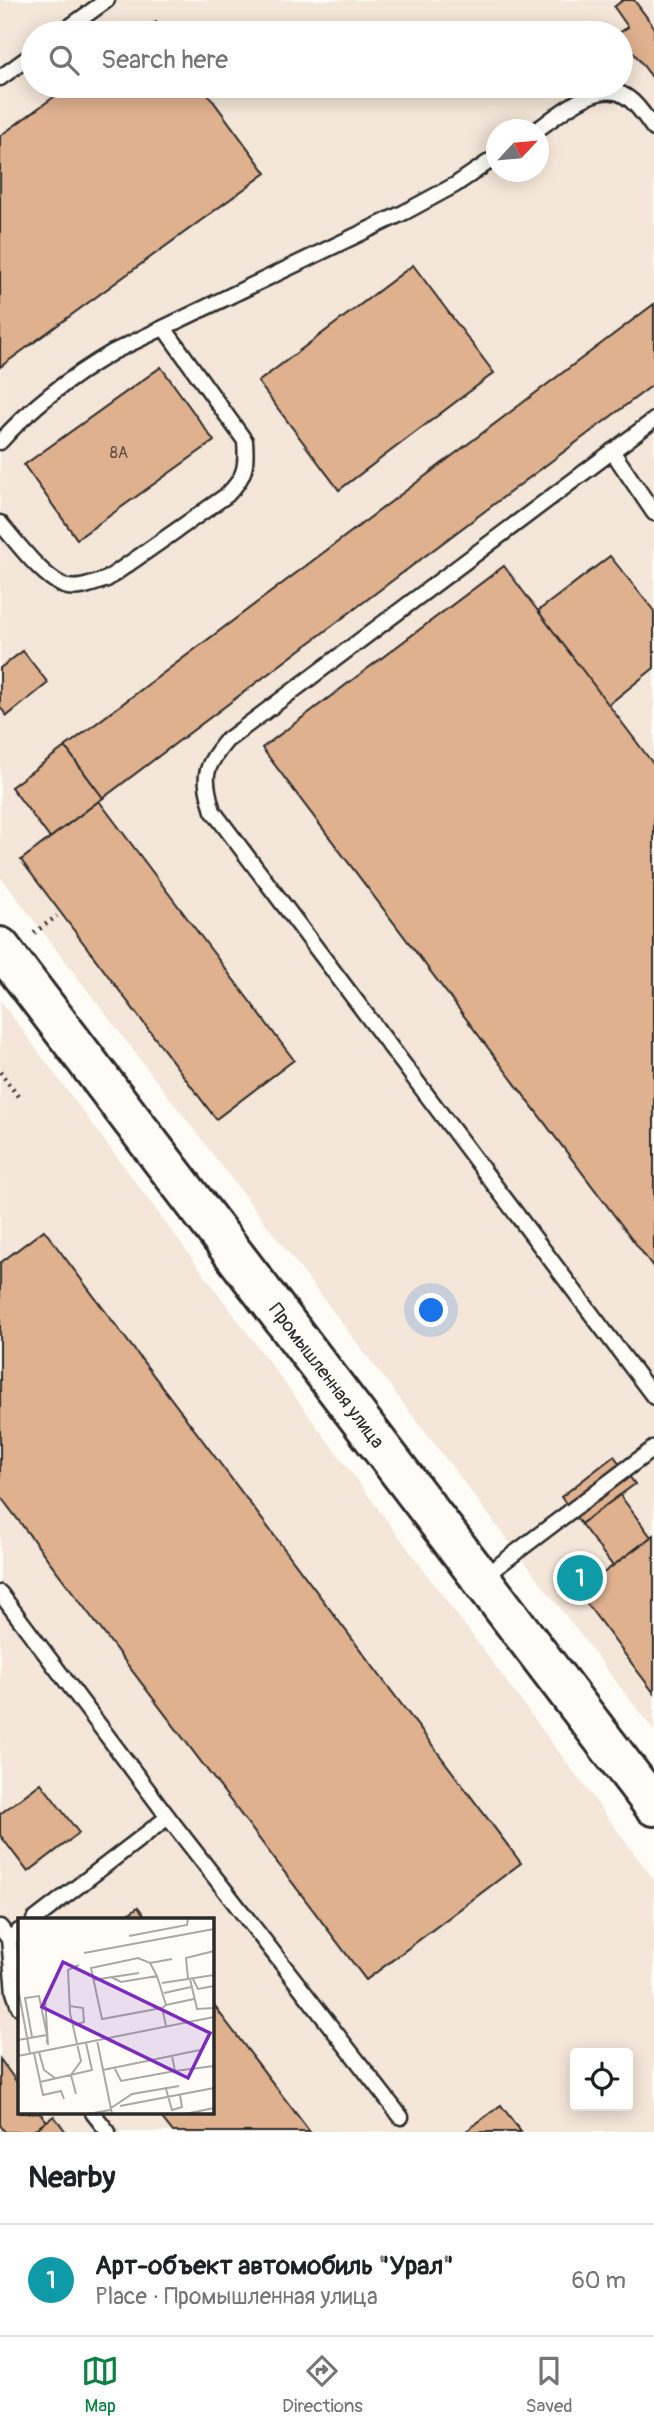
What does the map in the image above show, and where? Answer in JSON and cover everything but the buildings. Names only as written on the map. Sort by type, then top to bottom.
[{"type":"main road","name":"Промышленная улица","points":[[0,947],[654,1806]]},
{"type":"lane","points":[[78,21],[107,0]]},
{"type":"lane","points":[[0,78],[21,63]]},
{"type":"lane","points":[[549,122],[585,98]]},
{"type":"lane","points":[[628,98],[654,129]]},
{"type":"lane","points":[[0,442],[19,420],[91,365],[405,212],[455,185],[486,164]]},
{"type":"lane","points":[[0,523],[44,571],[65,586],[84,586],[107,579],[227,495],[241,481],[247,461],[245,441],[164,328]]},
{"type":"lane","points":[[654,420],[226,741],[209,762],[206,787],[213,811],[221,822],[654,1397]]},
{"type":"lane","points":[[612,451],[654,513]]},
{"type":"lane","points":[[481,1578],[654,1448]]},
{"type":"lane","points":[[2,1600],[401,2117]]},
{"type":"lane","points":[[37,1918],[168,1817]]},
{"type":"lane","points":[[9,1933],[14,1992],[18,2004]]},
{"type":"lane","points":[[94,2114],[108,2132]]},
{"type":"path","points":[[0,1072],[20,1099]]},
{"type":"shaded area","points":[[0,0],[654,0],[654,1731],[0,876]]},
{"type":"shaded area","points":[[0,1000],[654,1880],[654,2132],[0,2132]]},
{"type":"place","name":"Арт-объект автомобиль \"Урал\"","points":[[580,1578]]}]
